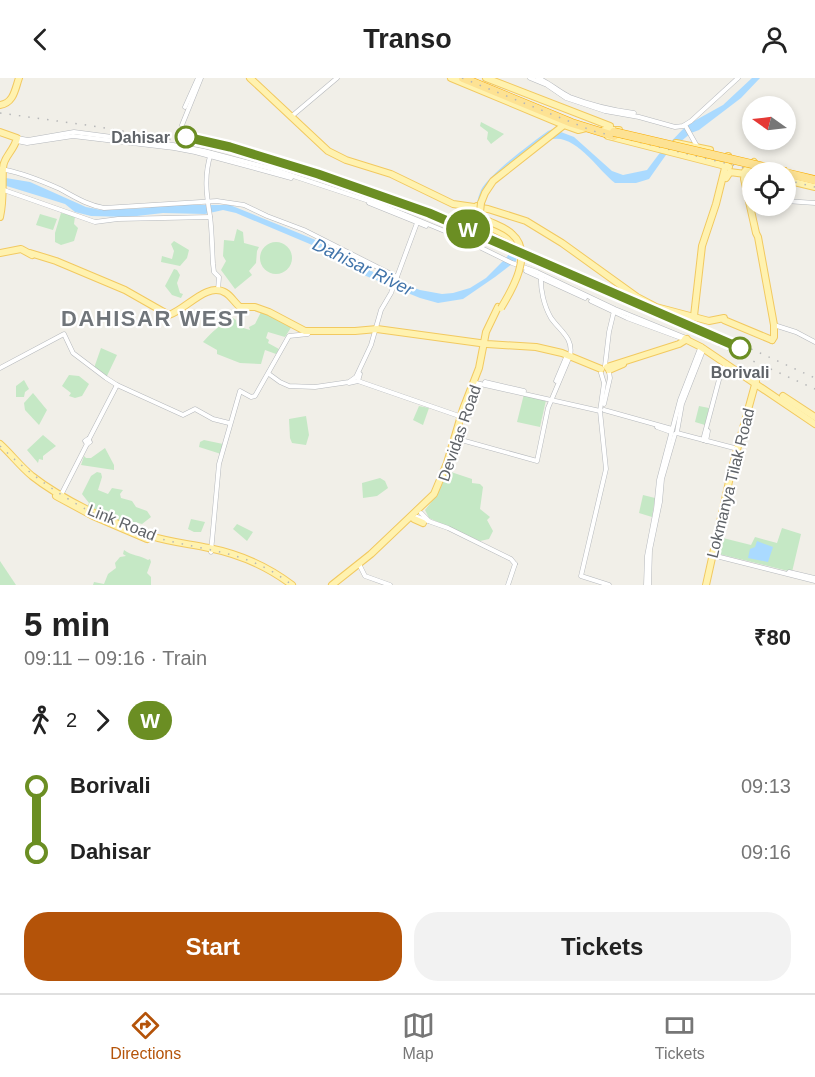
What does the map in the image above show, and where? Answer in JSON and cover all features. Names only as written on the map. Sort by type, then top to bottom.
[{"type":"highway","points":[[463,78],[587,128],[701,151],[812,181]]},
{"type":"highway","points":[[472,78],[603,131]]},
{"type":"highway","points":[[614,132],[742,164]]},
{"type":"highway","points":[[796,179],[812,181]]},
{"type":"main road","points":[[0,104],[11,99],[18,78]]},
{"type":"main road","points":[[250,78],[294,114]]},
{"type":"main road","points":[[255,78],[294,114],[328,151],[346,160],[391,174],[453,204],[479,207],[526,221],[656,307],[669,308],[709,321],[724,318],[724,320],[772,340],[774,325],[754,216]]},
{"type":"main road","points":[[451,78],[561,126],[578,130],[587,128]]},
{"type":"main road","points":[[486,78],[614,132],[696,147],[754,161],[812,181]]},
{"type":"main road","points":[[486,345],[490,320],[500,308],[513,281],[517,259],[514,238],[483,221],[479,216],[479,203],[491,180],[561,126]]},
{"type":"main road","points":[[603,131],[612,138],[671,151],[742,172]]},
{"type":"main road","points":[[0,133],[17,139],[3,171],[4,189],[0,225]]},
{"type":"main road","points":[[671,151],[681,144]]},
{"type":"main road","points":[[694,315],[698,297],[702,246],[728,155]]},
{"type":"main road","points":[[694,315],[699,297],[704,246],[727,175],[730,172],[742,172]]},
{"type":"main road","points":[[0,217],[4,189]]},
{"type":"main road","points":[[479,207],[476,216],[480,222],[514,238]]},
{"type":"main road","points":[[0,253],[19,249],[56,261],[125,290],[169,315],[182,309],[205,292],[218,290],[227,293],[240,307],[257,308],[269,312],[312,333],[376,330],[486,345],[536,347],[569,355],[605,368],[684,342],[702,347],[815,417]]},
{"type":"main road","points":[[30,253],[122,292],[168,316],[183,311],[201,297],[214,292],[225,295],[240,309],[257,308]]},
{"type":"main road","name":"Devidas Road","points":[[462,416],[476,381],[486,345]]},
{"type":"main road","name":"Devidas Road","points":[[336,585],[418,514],[439,490],[486,345]]},
{"type":"main road","points":[[757,383],[815,424]]},
{"type":"main road","name":"Lokmanya Tilak Road","points":[[707,585],[738,448],[757,383]]},
{"type":"main road","name":"Link Road","points":[[0,444],[32,476],[61,496]]},
{"type":"main road","name":"Link Road","points":[[0,450],[36,483],[94,512],[148,535],[253,561],[292,585]]},
{"type":"main road","points":[[418,514],[426,522]]},
{"type":"main road","name":"Devidas Road","points":[[360,565],[418,514]]},
{"type":"main road","name":"Link Road","points":[[212,550],[249,563],[286,585]]},
{"type":"main road","points":[[332,585],[360,565]]},
{"type":"street","points":[[182,125],[199,78]]},
{"type":"street","points":[[294,114],[336,78]]},
{"type":"street","points":[[530,78],[547,85],[566,98],[605,111],[683,126],[711,105],[738,78]]},
{"type":"street","points":[[538,78],[570,97],[597,106],[683,126],[696,147],[694,157]]},
{"type":"street","points":[[17,139],[27,143],[73,136],[211,154],[269,168],[384,206],[459,237],[511,264],[541,275],[615,311],[659,328],[684,342]]},
{"type":"street","points":[[211,154],[342,193],[458,239],[501,259]]},
{"type":"street","points":[[211,154],[206,178],[207,203],[214,272],[219,277],[218,290]]},
{"type":"street","points":[[3,171],[23,174],[62,190],[90,206],[104,208],[227,201],[244,204],[267,216],[304,230],[396,278]]},
{"type":"street","points":[[4,189],[95,222],[118,219],[210,217]]},
{"type":"street","points":[[796,203],[815,204]]},
{"type":"street","points":[[357,379],[376,330],[381,310],[392,290],[417,223]]},
{"type":"street","points":[[455,438],[536,460],[550,399],[571,345],[549,312],[541,286],[541,275]]},
{"type":"street","points":[[609,585],[581,576],[606,469],[602,411],[609,332],[615,311]]},
{"type":"street","points":[[774,325],[796,332],[815,342]]},
{"type":"street","points":[[212,550],[216,484],[229,423],[240,391],[253,398],[289,336],[312,333]]},
{"type":"street","points":[[0,368],[64,334],[73,353],[117,385],[185,415],[193,410],[200,411],[213,419],[229,423]]},
{"type":"street","points":[[647,585],[648,549],[659,478],[702,347]]},
{"type":"street","points":[[705,439],[727,364]]},
{"type":"street","points":[[602,411],[610,378],[605,368]]},
{"type":"street","points":[[268,374],[289,386],[315,387],[357,379],[462,416]]},
{"type":"street","points":[[476,381],[602,411],[738,448]]},
{"type":"street","points":[[61,496],[117,385]]},
{"type":"street","points":[[426,522],[511,559],[515,564],[509,585]]},
{"type":"street","points":[[713,554],[815,580]]},
{"type":"street","points":[[360,565],[365,576],[390,585]]},
{"type":"green space","points":[[481,122],[504,134],[491,144],[487,139],[488,132],[480,126]]},
{"type":"green space","points":[[61,213],[75,216],[74,224],[78,228],[74,241],[61,245],[55,242],[55,233]]},
{"type":"green space","points":[[40,214],[57,219],[53,230],[36,225]]},
{"type":"green space","points":[[237,229],[243,232],[244,243],[259,247],[256,263],[249,271],[252,275],[235,289],[221,270],[226,261],[223,256],[224,240],[234,241]]},
{"type":"green space","points":[[174,241],[189,250],[187,258],[180,266],[161,262],[162,256],[172,259],[174,251],[171,244]]},
{"type":"green space","points":[[276,242],[287,247],[292,258],[287,269],[276,274],[265,269],[260,258],[265,247]]},
{"type":"green space","points":[[174,269],[180,275],[177,283],[180,293],[183,294],[181,298],[172,295],[165,286]]},
{"type":"green space","points":[[262,310],[292,326],[285,337],[268,332],[266,338],[269,340],[268,343],[279,349],[276,354],[265,350],[261,364],[240,363],[217,354],[217,350],[203,342],[230,316],[236,320],[237,326],[250,330],[249,327],[255,324]]},
{"type":"green space","points":[[101,348],[117,355],[106,378],[94,368]]},
{"type":"green space","points":[[69,375],[79,376],[89,384],[82,396],[75,398],[69,396],[71,393],[62,386]]},
{"type":"green space","points":[[24,380],[29,389],[25,392],[24,397],[16,397],[16,386]]},
{"type":"green space","points":[[33,393],[47,410],[39,425],[25,410],[24,403]]},
{"type":"green space","points":[[524,394],[546,400],[540,427],[517,422]]},
{"type":"green space","points":[[419,406],[429,408],[423,425],[413,420]]},
{"type":"green space","points":[[699,406],[709,408],[705,425],[695,422]]},
{"type":"green space","points":[[306,416],[309,435],[306,445],[292,443],[289,419]]},
{"type":"green space","points":[[43,435],[56,446],[43,456],[43,460],[39,459],[38,463],[27,450]]},
{"type":"green space","points":[[204,440],[223,444],[221,454],[199,447],[200,442]]},
{"type":"green space","points":[[105,448],[114,465],[114,470],[81,465],[84,456],[91,458]]},
{"type":"green space","points":[[448,471],[472,479],[472,483],[483,487],[480,509],[490,517],[487,520],[493,531],[489,539],[480,541],[429,518],[425,510],[437,495]]},
{"type":"green space","points":[[97,472],[101,473],[102,477],[98,490],[108,494],[112,488],[123,490],[120,494],[121,498],[132,501],[136,507],[147,511],[151,517],[142,524],[135,522],[133,527],[87,507],[89,503],[82,494],[91,476]]},
{"type":"green space","points":[[380,478],[385,481],[388,488],[377,496],[363,498],[362,483]]},
{"type":"green space","points":[[643,495],[655,498],[652,517],[639,513]]},
{"type":"green space","points":[[191,519],[205,522],[201,532],[188,529]]},
{"type":"green space","points":[[237,524],[253,532],[247,541],[233,529]]},
{"type":"green space","points":[[782,528],[801,534],[792,572],[715,553],[719,537],[751,545],[755,537],[777,543]]},
{"type":"green space","points":[[124,550],[150,559],[147,573],[151,577],[151,585],[93,585],[94,582],[104,584],[108,574],[116,568],[115,563],[120,557],[126,556],[123,554]]},
{"type":"green space","points":[[0,561],[16,585],[0,585]]},
{"type":"water","name":"Dahisar River","points":[[752,78],[760,78],[741,98],[668,152],[649,179],[636,183],[615,183],[576,146],[558,139],[549,140],[494,183],[486,195],[483,214],[511,229],[518,237],[520,249],[516,261],[463,299],[438,303],[366,276],[324,250],[236,213],[223,210],[205,214],[91,216],[75,212],[65,204],[0,184],[0,177],[30,182],[86,207],[101,210],[147,208],[161,205],[230,205],[323,243],[377,274],[420,290],[442,294],[453,293],[470,288],[486,278],[507,257],[513,246],[509,238],[475,217],[481,190],[512,159],[548,131],[553,129],[574,137],[612,171],[623,175],[647,170],[687,125],[723,105]]},
{"type":"water","points":[[757,541],[773,547],[768,562],[748,558],[750,549],[755,547]]},
{"type":"railway","points":[[462,78],[593,131],[742,167]]},
{"type":"railway","points":[[0,113],[202,145],[282,166],[362,191],[449,224],[815,389]]},
{"type":"railway","points":[[796,182],[815,187]]},
{"type":"railway","points":[[663,314],[703,327],[815,378]]},
{"type":"railway","points":[[0,446],[54,490],[114,523],[158,538],[243,558],[292,585]]},
{"type":"train","name":"W","points":[[186,137],[230,147],[363,188],[429,213],[740,348]]},
{"type":"place","name":"Dahisar","points":[[186,137]]},
{"type":"place","name":"Borivali","points":[[740,348]]},
{"type":"district","name":"DAHISAR WEST","points":[[155,318]]}]
